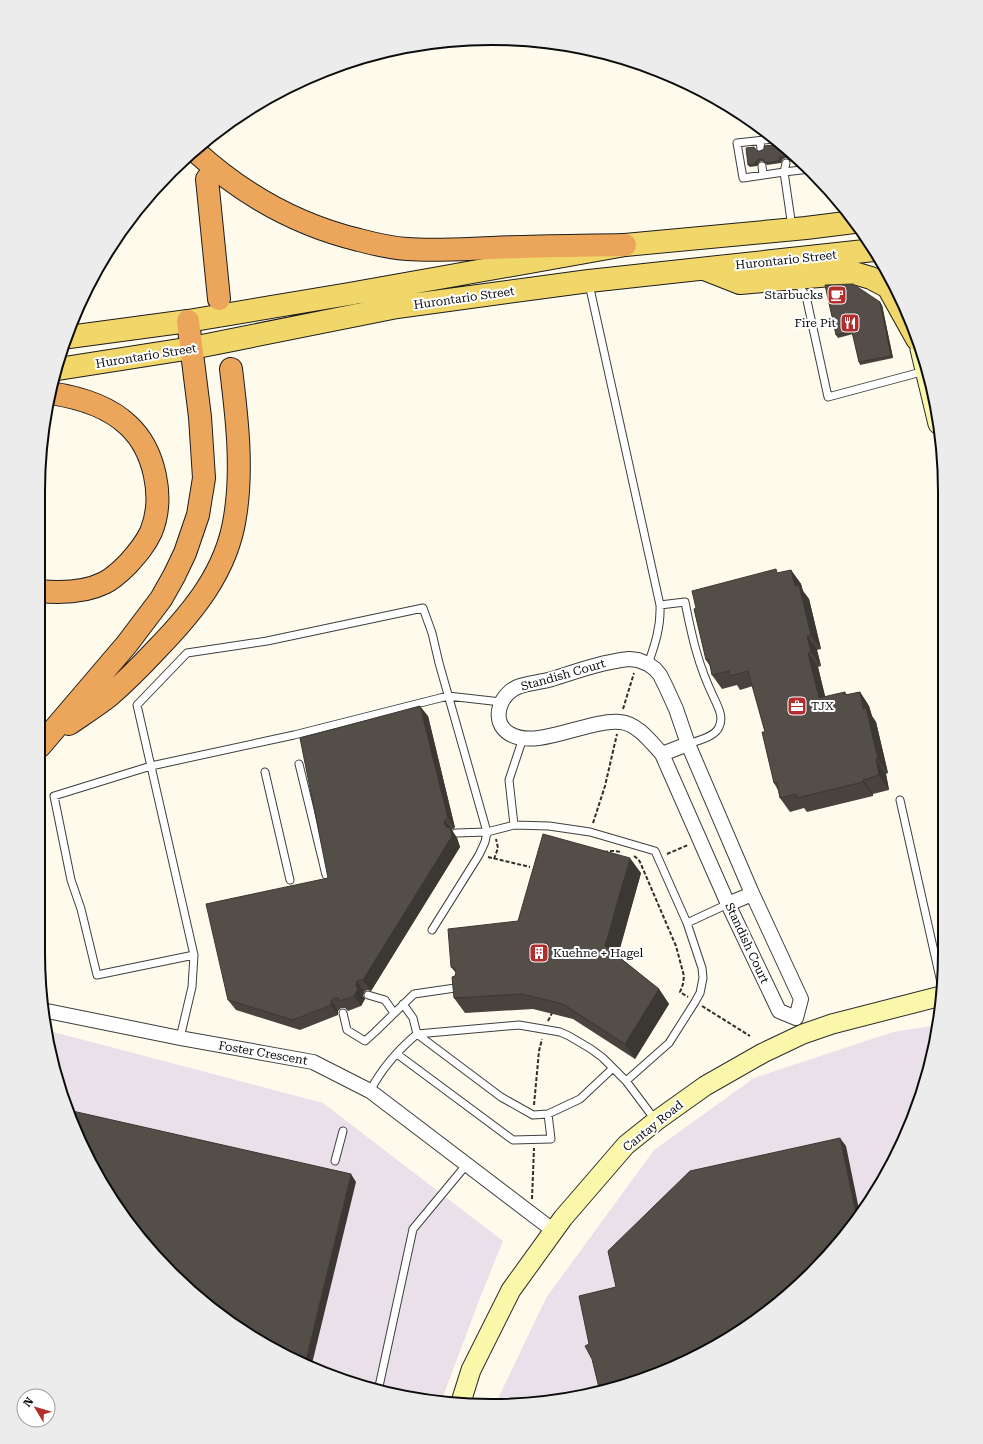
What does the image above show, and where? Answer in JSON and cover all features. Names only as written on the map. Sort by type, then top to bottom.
[{"type":"highway","points":[[199,154],[212,166],[242,188],[291,216],[322,230],[378,245],[406,249],[452,251],[492,248],[625,245]]},
{"type":"highway","points":[[207,179],[219,299]]},
{"type":"highway","points":[[45,741],[127,644],[161,598],[185,553],[198,515],[204,478],[200,417],[188,321]]},
{"type":"highway","points":[[45,742],[108,697],[144,663],[180,625],[206,591],[221,565],[235,518],[238,496],[238,429],[231,369]]},
{"type":"highway","points":[[45,592],[60,593],[83,590],[104,583],[122,570],[140,551],[151,531],[156,510],[157,487],[151,461],[141,440],[128,425],[107,410],[83,401],[56,394]]},
{"type":"main road","name":"Hurontario Street","points":[[74,335],[188,321],[625,245],[848,223]]},
{"type":"main road","name":"Hurontario Street","points":[[62,369],[192,348],[397,307],[589,281],[868,251]]},
{"type":"main road","points":[[704,269],[740,283],[806,284],[854,273],[871,278],[888,287],[892,295]]},
{"type":"street","name":"Standish Court","points":[[501,702],[506,695],[518,687],[616,660],[643,662],[660,675],[676,709],[688,744],[752,894],[801,999],[799,1026]]},
{"type":"street","points":[[501,702],[499,708],[499,720],[503,728],[510,734],[523,738]]},
{"type":"street","name":"Standish Court","points":[[523,738],[552,735],[602,723],[620,722],[637,729],[653,744],[662,754],[728,904],[779,1011],[799,1026]]},
{"type":"street","points":[[662,754],[688,744]]},
{"type":"street","points":[[728,904],[752,894]]},
{"type":"street","name":"Cantay Road","points":[[462,1398],[471,1370],[511,1290],[562,1218],[626,1145],[656,1121],[705,1086],[764,1053],[799,1026],[832,1024],[935,997]]},
{"type":"street","name":"Foster Crescent","points":[[49,1011],[180,1038],[313,1062],[370,1091],[554,1231]]},
{"type":"lane","points":[[767,140],[737,143],[743,178],[801,170]]},
{"type":"lane","points":[[760,141],[761,149]]},
{"type":"lane","points":[[786,163],[784,172],[792,229]]},
{"type":"lane","points":[[762,166],[763,175]]},
{"type":"lane","points":[[589,281],[660,605],[661,617],[658,631],[643,662]]},
{"type":"lane","points":[[806,284],[828,397],[922,372]]},
{"type":"lane","points":[[660,605],[684,602],[699,664],[720,715],[721,720],[717,731],[688,744]]},
{"type":"lane","points":[[180,1038],[192,987],[194,955],[137,705],[187,653],[267,641],[423,608],[432,633],[448,696],[490,831],[480,855],[432,930]]},
{"type":"lane","points":[[194,955],[97,975],[82,909],[71,880],[54,796],[151,766],[294,735],[448,696],[501,702]]},
{"type":"lane","points":[[514,825],[509,780],[523,738]]},
{"type":"lane","points":[[299,764],[326,875]]},
{"type":"lane","points":[[265,772],[290,880]]},
{"type":"lane","points":[[900,800],[938,967]]},
{"type":"lane","points":[[456,833],[490,831],[514,825],[549,826],[590,832],[655,851],[687,923],[702,973],[700,993],[669,1043],[626,1081]]},
{"type":"lane","points":[[687,923],[728,904]]},
{"type":"lane","points":[[343,1013],[347,1030],[365,1041],[414,994],[462,987]]},
{"type":"lane","points":[[368,995],[385,1000],[394,1013]]},
{"type":"lane","points":[[403,1004],[413,1018],[416,1025],[417,1034],[501,1097],[533,1115],[548,1114],[580,1099],[613,1068]]},
{"type":"lane","points":[[370,1091],[377,1079],[406,1043],[417,1034],[509,1025],[527,1026],[560,1032],[591,1049],[626,1081],[656,1121]]},
{"type":"lane","points":[[397,1054],[513,1140],[551,1138],[548,1114]]},
{"type":"lane","points":[[335,1161],[343,1131]]},
{"type":"lane","points":[[379,1385],[413,1230],[467,1164]]},
{"type":"path","points":[[590,832],[605,786],[620,722],[643,662]]},
{"type":"path","points":[[490,831],[498,848],[494,859]]},
{"type":"path","points":[[602,852],[613,851],[624,853]]},
{"type":"path","points":[[480,855],[530,867]]},
{"type":"path","points":[[631,855],[636,857],[640,862],[676,946],[684,976],[680,992],[750,1036]]},
{"type":"shaded area","points":[[931,1026],[923,1068],[904,1123],[892,1150],[863,1201],[831,1243],[659,1366],[607,1384],[579,1390],[550,1395],[498,1399],[546,1298],[654,1150],[754,1078],[893,1032]]},
{"type":"shaded area","points":[[53,1032],[323,1103],[503,1241],[443,1396],[376,1384],[348,1375],[294,1353],[243,1324],[197,1288],[176,1268],[156,1247],[120,1201],[91,1150],[79,1123],[60,1068]]},
{"type":"building","points":[[773,145],[786,156],[780,157],[779,161],[765,163],[763,159],[759,159],[755,164],[748,165],[746,148],[754,147],[757,151],[760,151],[764,149],[764,146]]},
{"type":"building","points":[[853,284],[880,302],[891,356],[859,362],[852,332],[836,335],[825,285]]},
{"type":"building","points":[[776,569],[777,573],[791,570],[795,586],[799,585],[811,635],[807,636],[811,652],[808,653],[819,698],[845,692],[845,695],[860,692],[863,709],[866,708],[878,759],[876,759],[879,775],[863,780],[863,782],[797,798],[796,794],[780,798],[777,783],[774,783],[762,732],[765,732],[748,671],[730,676],[729,671],[712,675],[709,660],[706,660],[694,609],[696,608],[692,591]]},
{"type":"building","points":[[420,706],[448,818],[444,823],[446,827],[450,828],[452,836],[363,980],[357,981],[356,986],[358,989],[354,996],[340,1001],[338,998],[334,998],[331,1001],[331,1005],[293,1020],[228,1000],[206,904],[328,878],[300,738]]},
{"type":"building","name":"Kuehne + Hagel","points":[[543,834],[630,858],[605,946],[659,989],[625,1044],[563,1004],[522,994],[454,998],[452,977],[455,976],[456,972],[455,969],[451,967],[448,929],[518,921]]},
{"type":"building","points":[[75,1112],[351,1174],[306,1358],[268,1339],[243,1324],[220,1307],[197,1288],[156,1247],[120,1201],[105,1176],[91,1150]]},
{"type":"building","points":[[840,1138],[855,1211],[827,1247],[807,1268],[786,1288],[740,1324],[689,1353],[662,1365],[599,1386],[592,1359],[585,1346],[589,1344],[579,1296],[616,1287],[608,1251],[690,1171]]},
{"type":"tunnel","points":[[219,299],[231,369]]},
{"type":"place","name":"Starbucks","points":[[837,295]]},
{"type":"place","name":"Fire Pit","points":[[850,323]]},
{"type":"place","name":"TJX","points":[[797,706]]},
{"type":"place","name":"Kuehne + Hagel","points":[[539,953]]}]
